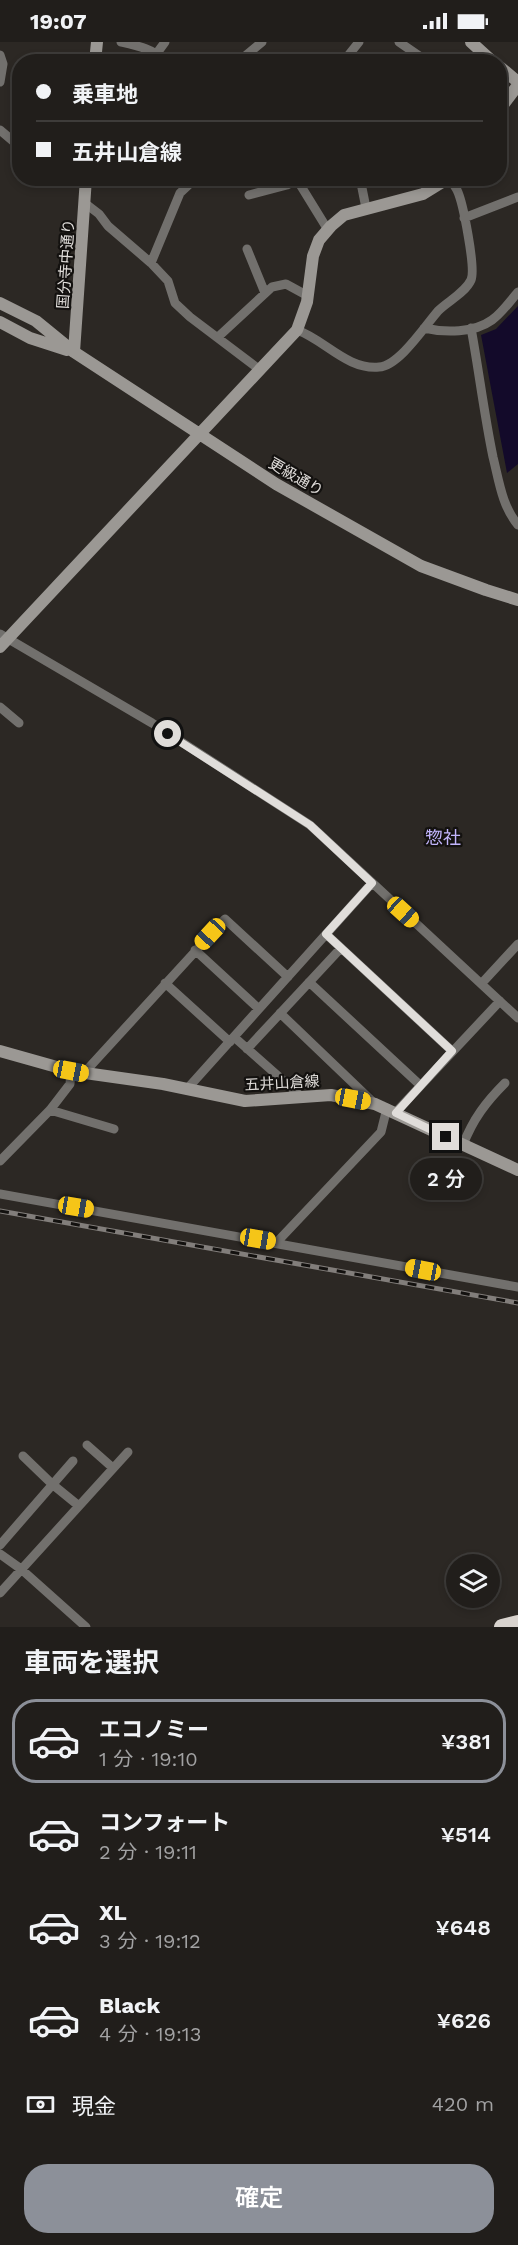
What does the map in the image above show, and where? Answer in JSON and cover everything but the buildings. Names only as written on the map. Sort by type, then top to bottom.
[{"type":"highway","points":[[502,1627],[518,1623]]},
{"type":"street","points":[[121,42],[157,52],[165,42]]},
{"type":"street","points":[[248,54],[262,42]]},
{"type":"street","points":[[399,42],[413,54]]},
{"type":"street","points":[[471,42],[485,54]]},
{"type":"street","points":[[0,55],[3,64],[0,82]]},
{"type":"street","points":[[507,74],[518,84],[507,99]]},
{"type":"street","points":[[0,130],[12,140]]},
{"type":"street","name":"国分寺中通り","points":[[74,352],[87,186]]},
{"type":"street","points":[[151,263],[180,193],[187,186]]},
{"type":"street","points":[[249,195],[282,186]]},
{"type":"street","points":[[300,186],[328,230]]},
{"type":"street","points":[[363,186],[366,208]]},
{"type":"street","points":[[436,186],[423,194],[344,215],[328,230],[319,240],[313,255],[308,296],[297,330],[3,640],[152,723],[310,825],[518,1018]]},
{"type":"street","points":[[297,330],[311,335],[348,361],[376,368],[390,363],[439,310],[463,290],[472,279],[473,266],[464,218],[454,186]]},
{"type":"street","points":[[464,218],[518,197]]},
{"type":"street","points":[[86,204],[168,281],[176,303],[190,317],[261,370]]},
{"type":"street","points":[[247,249],[265,293]]},
{"type":"street","points":[[218,337],[272,286],[286,284],[308,296]]},
{"type":"street","points":[[424,328],[442,330],[471,328],[492,321],[518,292]]},
{"type":"street","name":"更級通り","points":[[0,303],[36,321],[74,352],[276,484],[421,566],[518,600]]},
{"type":"street","name":"更級通り","points":[[0,322],[30,338],[74,352]]},
{"type":"street","points":[[471,328],[485,416],[500,488],[508,513],[518,525]]},
{"type":"street","points":[[0,707],[19,723]]},
{"type":"street","points":[[187,1089],[372,883]]},
{"type":"street","points":[[84,1073],[225,919],[288,977]]},
{"type":"street","points":[[326,934],[452,1051]]},
{"type":"street","points":[[482,983],[518,944]]},
{"type":"street","points":[[247,1049],[340,948]]},
{"type":"street","points":[[195,950],[259,1009]]},
{"type":"street","points":[[309,982],[420,1085]]},
{"type":"street","points":[[165,983],[303,1098]]},
{"type":"street","points":[[278,1242],[381,1132],[392,1110],[420,1085],[500,1000]]},
{"type":"street","points":[[280,1013],[375,1104]]},
{"type":"street","name":"五井山倉線","points":[[0,1051],[71,1071],[187,1089],[245,1101],[331,1095],[375,1104],[518,1170]]},
{"type":"street","points":[[0,1161],[50,1110],[70,1084],[71,1071]]},
{"type":"street","points":[[463,1145],[470,1126],[481,1108],[505,1083]]},
{"type":"street","points":[[50,1110],[114,1129]]},
{"type":"street","points":[[0,1194],[278,1242],[518,1287]]},
{"type":"street","points":[[87,1445],[113,1468]]},
{"type":"street","points":[[0,1593],[128,1452]]},
{"type":"street","points":[[23,1456],[79,1506]]},
{"type":"street","points":[[0,1545],[73,1461]]},
{"type":"street","points":[[0,1554],[21,1569],[86,1627]]},
{"type":"shaded area","points":[[518,306],[518,464],[507,473],[481,335],[496,329]]},
{"type":"railway","points":[[0,1211],[518,1303]]},
{"type":"district","name":"惣社","points":[[443,838]]},
{"type":"route","points":[[168,734],[310,825],[372,883],[326,934],[452,1051],[396,1113],[446,1137]]}]
